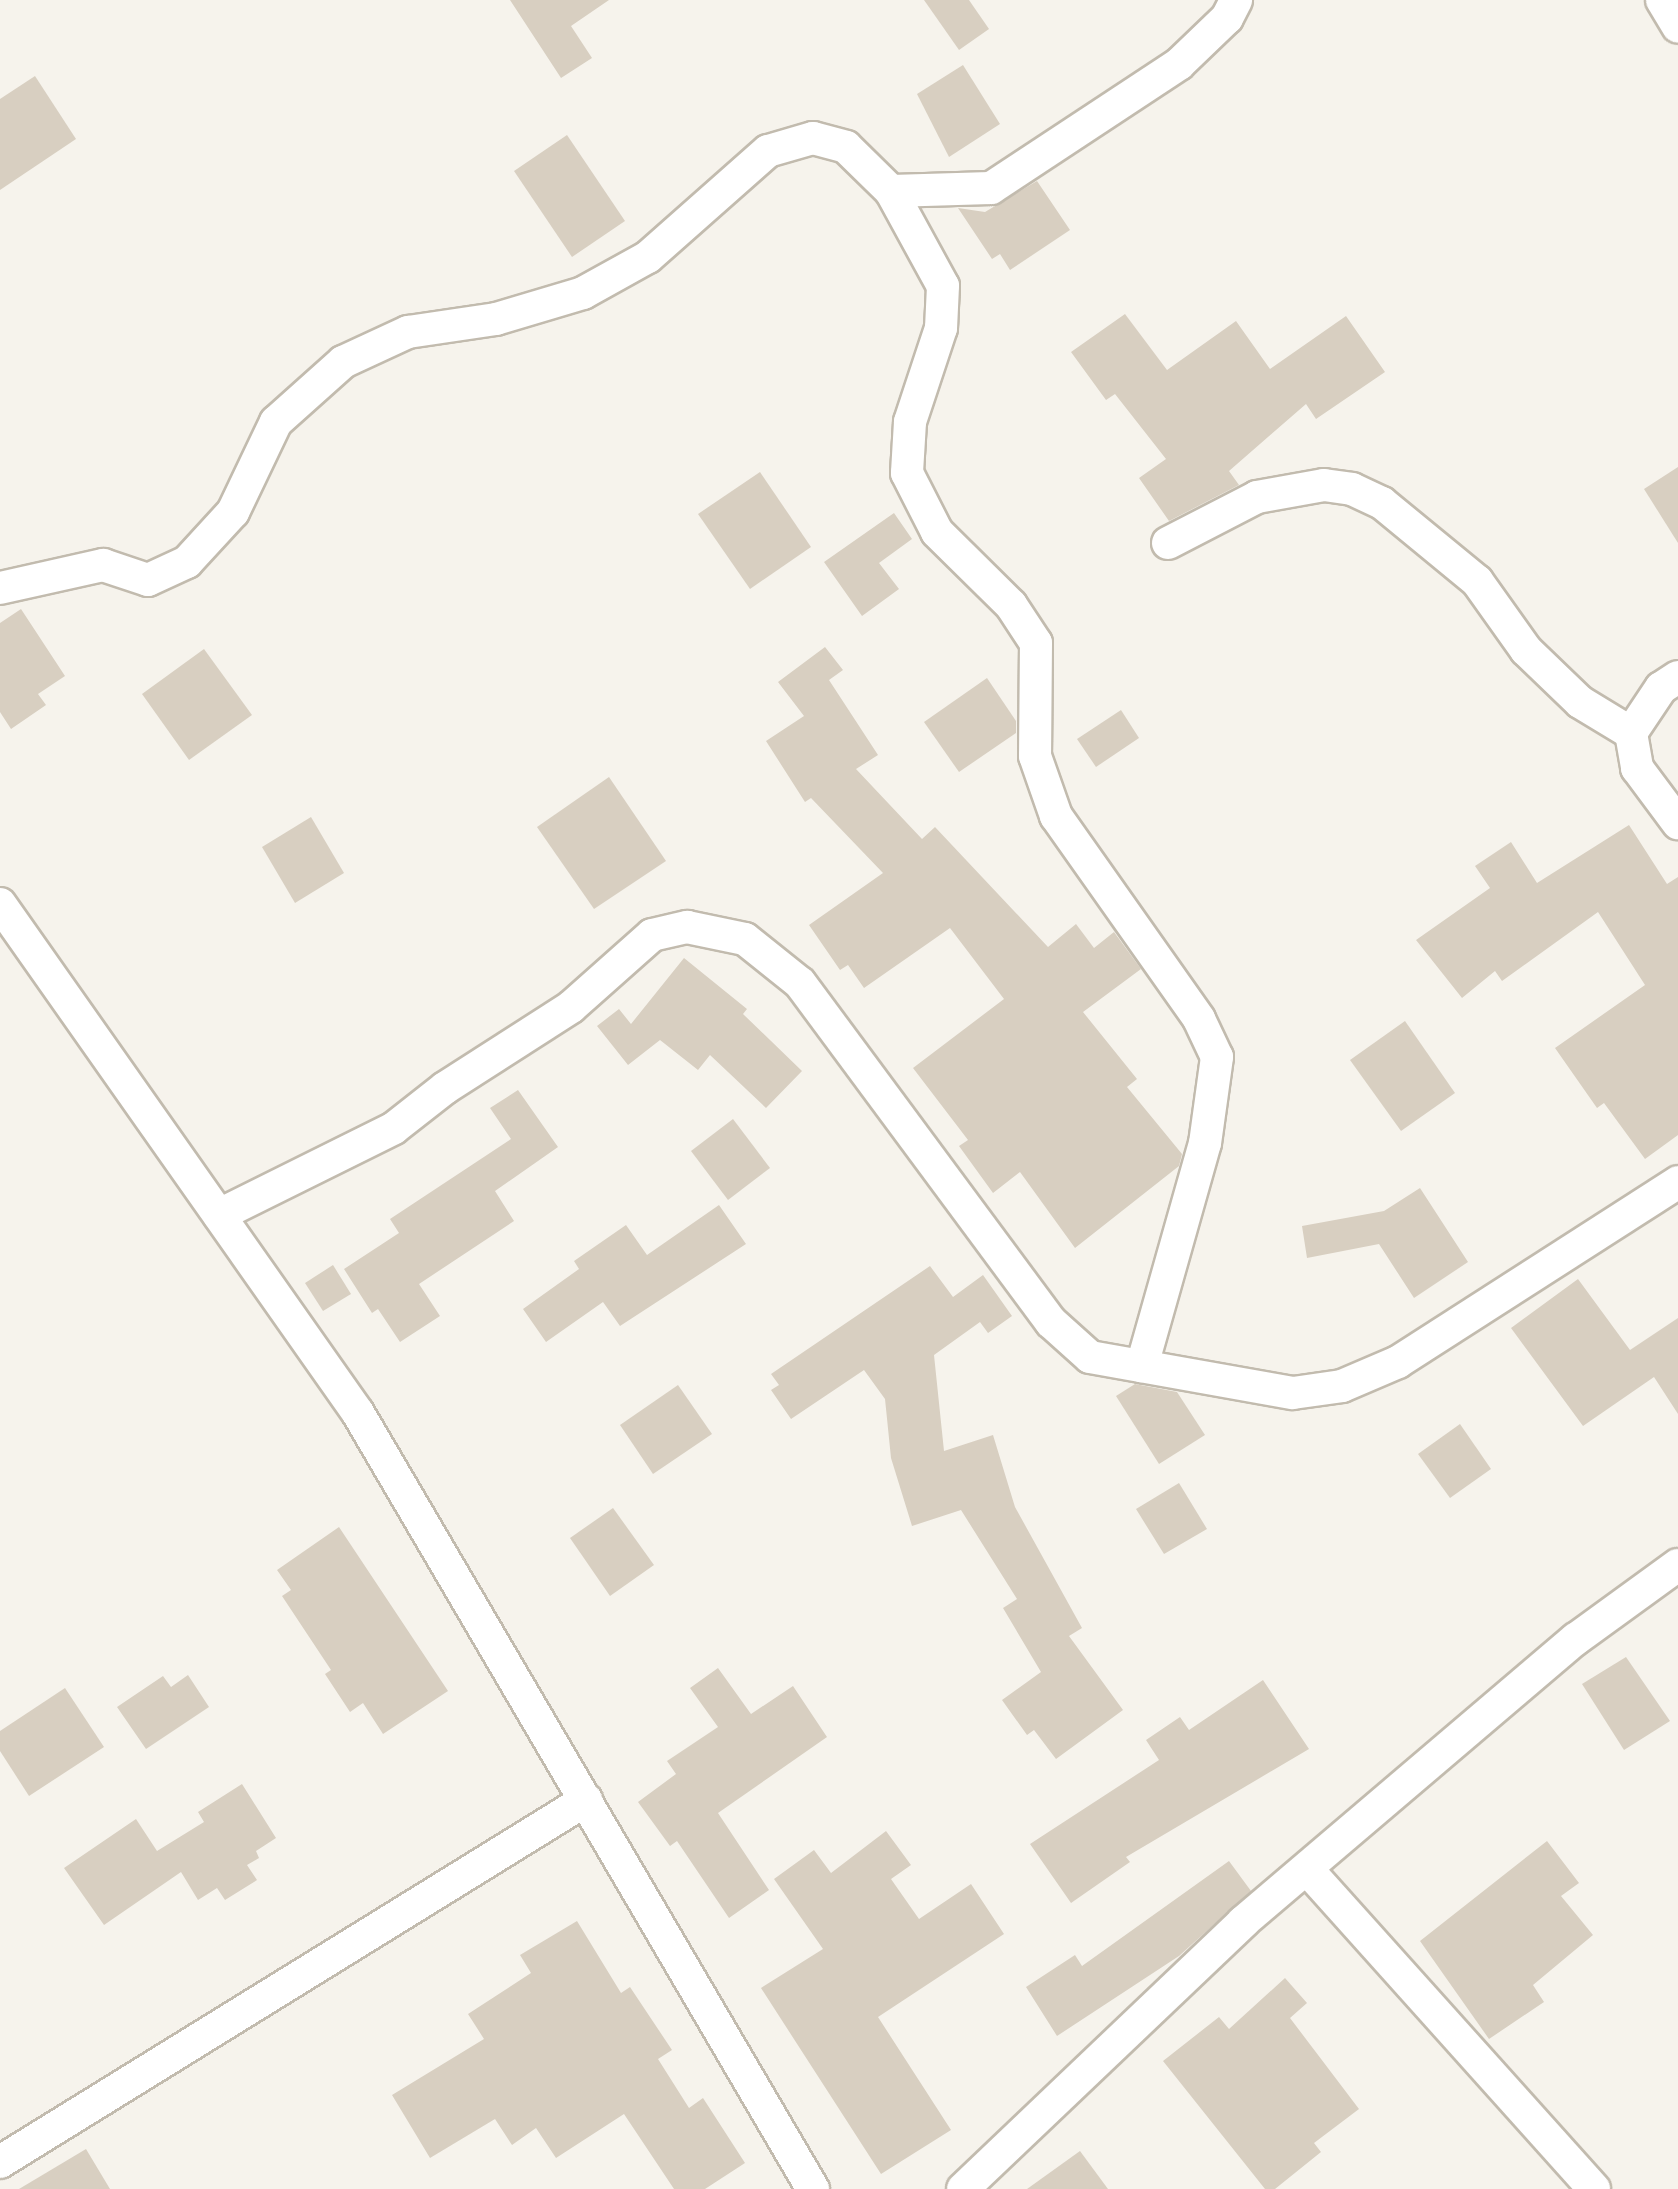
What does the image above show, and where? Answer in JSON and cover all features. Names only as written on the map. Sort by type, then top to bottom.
[{"type":"street","points":[[891,191],[991,188],[1179,64],[1227,18],[1236,0]]},
{"type":"street","points":[[1662,0],[1678,27]]},
{"type":"street","points":[[0,588],[103,565],[148,580],[187,562],[233,512],[276,422],[343,362],[408,332],[496,319],[583,293],[648,257],[768,151],[813,138],[846,147],[891,191],[943,286],[941,328],[910,422],[907,473],[937,532],[1011,605],[1036,643],[1035,756],[1056,816],[1199,1019],[1217,1057],[1205,1143],[1142,1366]]},
{"type":"street","points":[[1168,543],[1257,497],[1324,485],[1352,489],[1382,503],[1477,581],[1526,650],[1580,702],[1631,733]]},
{"type":"street","points":[[1678,677],[1661,688],[1631,733],[1637,768],[1678,823]]},
{"type":"street","points":[[0,904],[358,1413],[813,2189]]},
{"type":"street","points":[[219,1215],[394,1128],[445,1088],[571,1007],[652,935],[687,927],[745,939],[800,983],[1051,1322],[1090,1357],[1293,1393],[1342,1386],[1398,1362],[1678,1182]]},
{"type":"street","points":[[963,2189],[1151,2006],[1307,1869],[1576,1639],[1678,1565]]},
{"type":"street","points":[[0,2162],[586,1800]]},
{"type":"street","points":[[1307,1869],[1594,2189]]},
{"type":"building","points":[[510,0],[609,0],[571,26],[592,58],[561,78]]},
{"type":"building","points":[[924,0],[969,0],[989,29],[959,50]]},
{"type":"building","points":[[963,65],[1000,124],[949,157],[917,94]]},
{"type":"building","points":[[35,76],[76,139],[0,190],[0,99]]},
{"type":"building","points":[[567,135],[625,221],[572,257],[514,171]]},
{"type":"building","points":[[1037,181],[1070,230],[1010,270],[1000,254],[992,259],[958,208],[985,212]]},
{"type":"building","points":[[1125,314],[1167,370],[1236,321],[1270,369],[1346,316],[1385,372],[1316,419],[1306,404],[1229,471],[1239,485],[1169,521],[1139,478],[1166,459],[1115,394],[1106,400],[1071,352]]},
{"type":"building","points":[[1678,467],[1678,543],[1644,489]]},
{"type":"building","points":[[760,472],[811,547],[750,589],[698,514]]},
{"type":"building","points":[[894,513],[912,539],[879,563],[899,589],[862,616],[824,562]]},
{"type":"building","points":[[21,609],[65,676],[38,694],[46,705],[11,729],[0,712],[0,623]]},
{"type":"building","points":[[825,647],[843,670],[829,680],[878,755],[856,769],[922,839],[935,827],[1048,947],[1076,924],[1094,948],[1114,932],[1141,969],[1083,1012],[1137,1079],[1127,1087],[1182,1154],[1179,1166],[1075,1248],[1020,1172],[993,1193],[959,1146],[968,1140],[913,1068],[1004,999],[950,928],[864,988],[848,965],[840,970],[809,925],[883,873],[811,798],[805,802],[766,741],[804,716],[778,682]]},
{"type":"building","points":[[204,649],[252,715],[189,760],[142,694]]},
{"type":"building","points":[[987,678],[1016,721],[1016,733],[959,772],[924,722]]},
{"type":"building","points":[[1121,710],[1139,738],[1096,767],[1077,739]]},
{"type":"building","points":[[609,777],[666,861],[594,909],[537,827]]},
{"type":"building","points":[[311,817],[344,873],[295,903],[262,847]]},
{"type":"building","points":[[1629,825],[1667,884],[1678,877],[1678,1135],[1645,1159],[1604,1103],[1597,1108],[1555,1048],[1645,985],[1598,912],[1502,981],[1495,971],[1462,998],[1416,940],[1490,888],[1475,866],[1511,842],[1537,883]]},
{"type":"building","points":[[684,958],[747,1009],[743,1014],[802,1071],[766,1108],[710,1055],[698,1070],[660,1040],[628,1065],[597,1026],[619,1009],[631,1024]]},
{"type":"building","points":[[1405,1021],[1455,1093],[1401,1131],[1350,1060]]},
{"type":"building","points":[[518,1090],[558,1147],[495,1191],[514,1221],[419,1284],[440,1316],[400,1342],[378,1309],[372,1313],[344,1269],[399,1233],[390,1219],[511,1139],[490,1108]]},
{"type":"building","points":[[733,1119],[770,1168],[728,1200],[691,1151]]},
{"type":"building","points":[[1420,1188],[1468,1262],[1414,1298],[1379,1244],[1307,1258],[1302,1226],[1384,1211]]},
{"type":"building","points":[[719,1205],[746,1244],[620,1326],[603,1302],[546,1342],[523,1309],[579,1269],[574,1261],[626,1225],[647,1255]]},
{"type":"building","points":[[333,1265],[351,1294],[323,1311],[305,1283]]},
{"type":"building","points":[[930,1266],[953,1297],[983,1275],[1012,1316],[988,1333],[980,1322],[934,1355],[944,1451],[993,1435],[1015,1507],[1082,1628],[1069,1636],[1123,1710],[1056,1759],[1034,1730],[1027,1735],[1002,1700],[1041,1672],[1003,1608],[1017,1599],[961,1510],[912,1526],[891,1458],[885,1399],[864,1370],[791,1419],[771,1390],[779,1385],[771,1374]]},
{"type":"building","points":[[1578,1279],[1630,1350],[1678,1318],[1678,1414],[1654,1377],[1583,1426],[1511,1328]]},
{"type":"building","points":[[1135,1384],[1177,1392],[1205,1435],[1159,1464],[1116,1396]]},
{"type":"building","points":[[678,1385],[712,1434],[653,1474],[620,1425]]},
{"type":"building","points":[[1460,1424],[1491,1469],[1450,1498],[1418,1454]]},
{"type":"building","points":[[1179,1483],[1207,1529],[1164,1554],[1136,1509]]},
{"type":"building","points":[[613,1508],[654,1565],[610,1596],[570,1538]]},
{"type":"building","points":[[339,1527],[448,1691],[383,1734],[363,1703],[350,1712],[325,1674],[331,1670],[282,1596],[291,1590],[277,1570]]},
{"type":"building","points":[[1626,1657],[1670,1721],[1624,1750],[1582,1684]]},
{"type":"building","points":[[718,1668],[751,1714],[793,1686],[827,1737],[718,1813],[769,1890],[729,1918],[677,1841],[670,1846],[638,1802],[676,1774],[667,1761],[718,1727],[690,1688]]},
{"type":"building","points":[[188,1675],[209,1707],[146,1749],[117,1707],[163,1676],[171,1687]]},
{"type":"building","points":[[1263,1680],[1309,1749],[1126,1857],[1130,1862],[1071,1903],[1030,1844],[1159,1760],[1146,1740],[1180,1717],[1189,1730]]},
{"type":"building","points":[[65,1688],[104,1747],[29,1796],[0,1751],[0,1731]]},
{"type":"building","points":[[242,1784],[276,1838],[256,1851],[259,1858],[247,1865],[257,1880],[225,1900],[217,1888],[198,1900],[181,1872],[104,1925],[64,1868],[136,1819],[157,1851],[204,1822],[198,1812]]},
{"type":"building","points":[[886,1831],[911,1865],[891,1879],[919,1919],[971,1884],[1004,1934],[878,2017],[951,2130],[881,2174],[761,1988],[823,1949],[774,1879],[814,1850],[831,1873]]},
{"type":"building","points":[[1547,1841],[1579,1883],[1561,1896],[1593,1935],[1533,1985],[1544,2002],[1489,2039],[1420,1941]]},
{"type":"building","points":[[1229,1861],[1251,1891],[1179,1956],[1057,2036],[1026,1987],[1075,1955],[1082,1966]]},
{"type":"building","points":[[577,1921],[621,1993],[630,1987],[672,2050],[658,2059],[689,2108],[703,2098],[745,2163],[705,2189],[674,2189],[624,2114],[556,2158],[536,2128],[512,2145],[495,2119],[430,2158],[392,2095],[484,2039],[468,2014],[531,1973],[520,1955]]},
{"type":"building","points":[[1285,1978],[1307,2003],[1290,2018],[1359,2109],[1314,2143],[1321,2152],[1275,2189],[1265,2189],[1163,2061],[1219,2017],[1229,2029]]},
{"type":"building","points":[[86,2149],[110,2189],[19,2189]]},
{"type":"building","points":[[1080,2151],[1108,2189],[1027,2189]]}]
